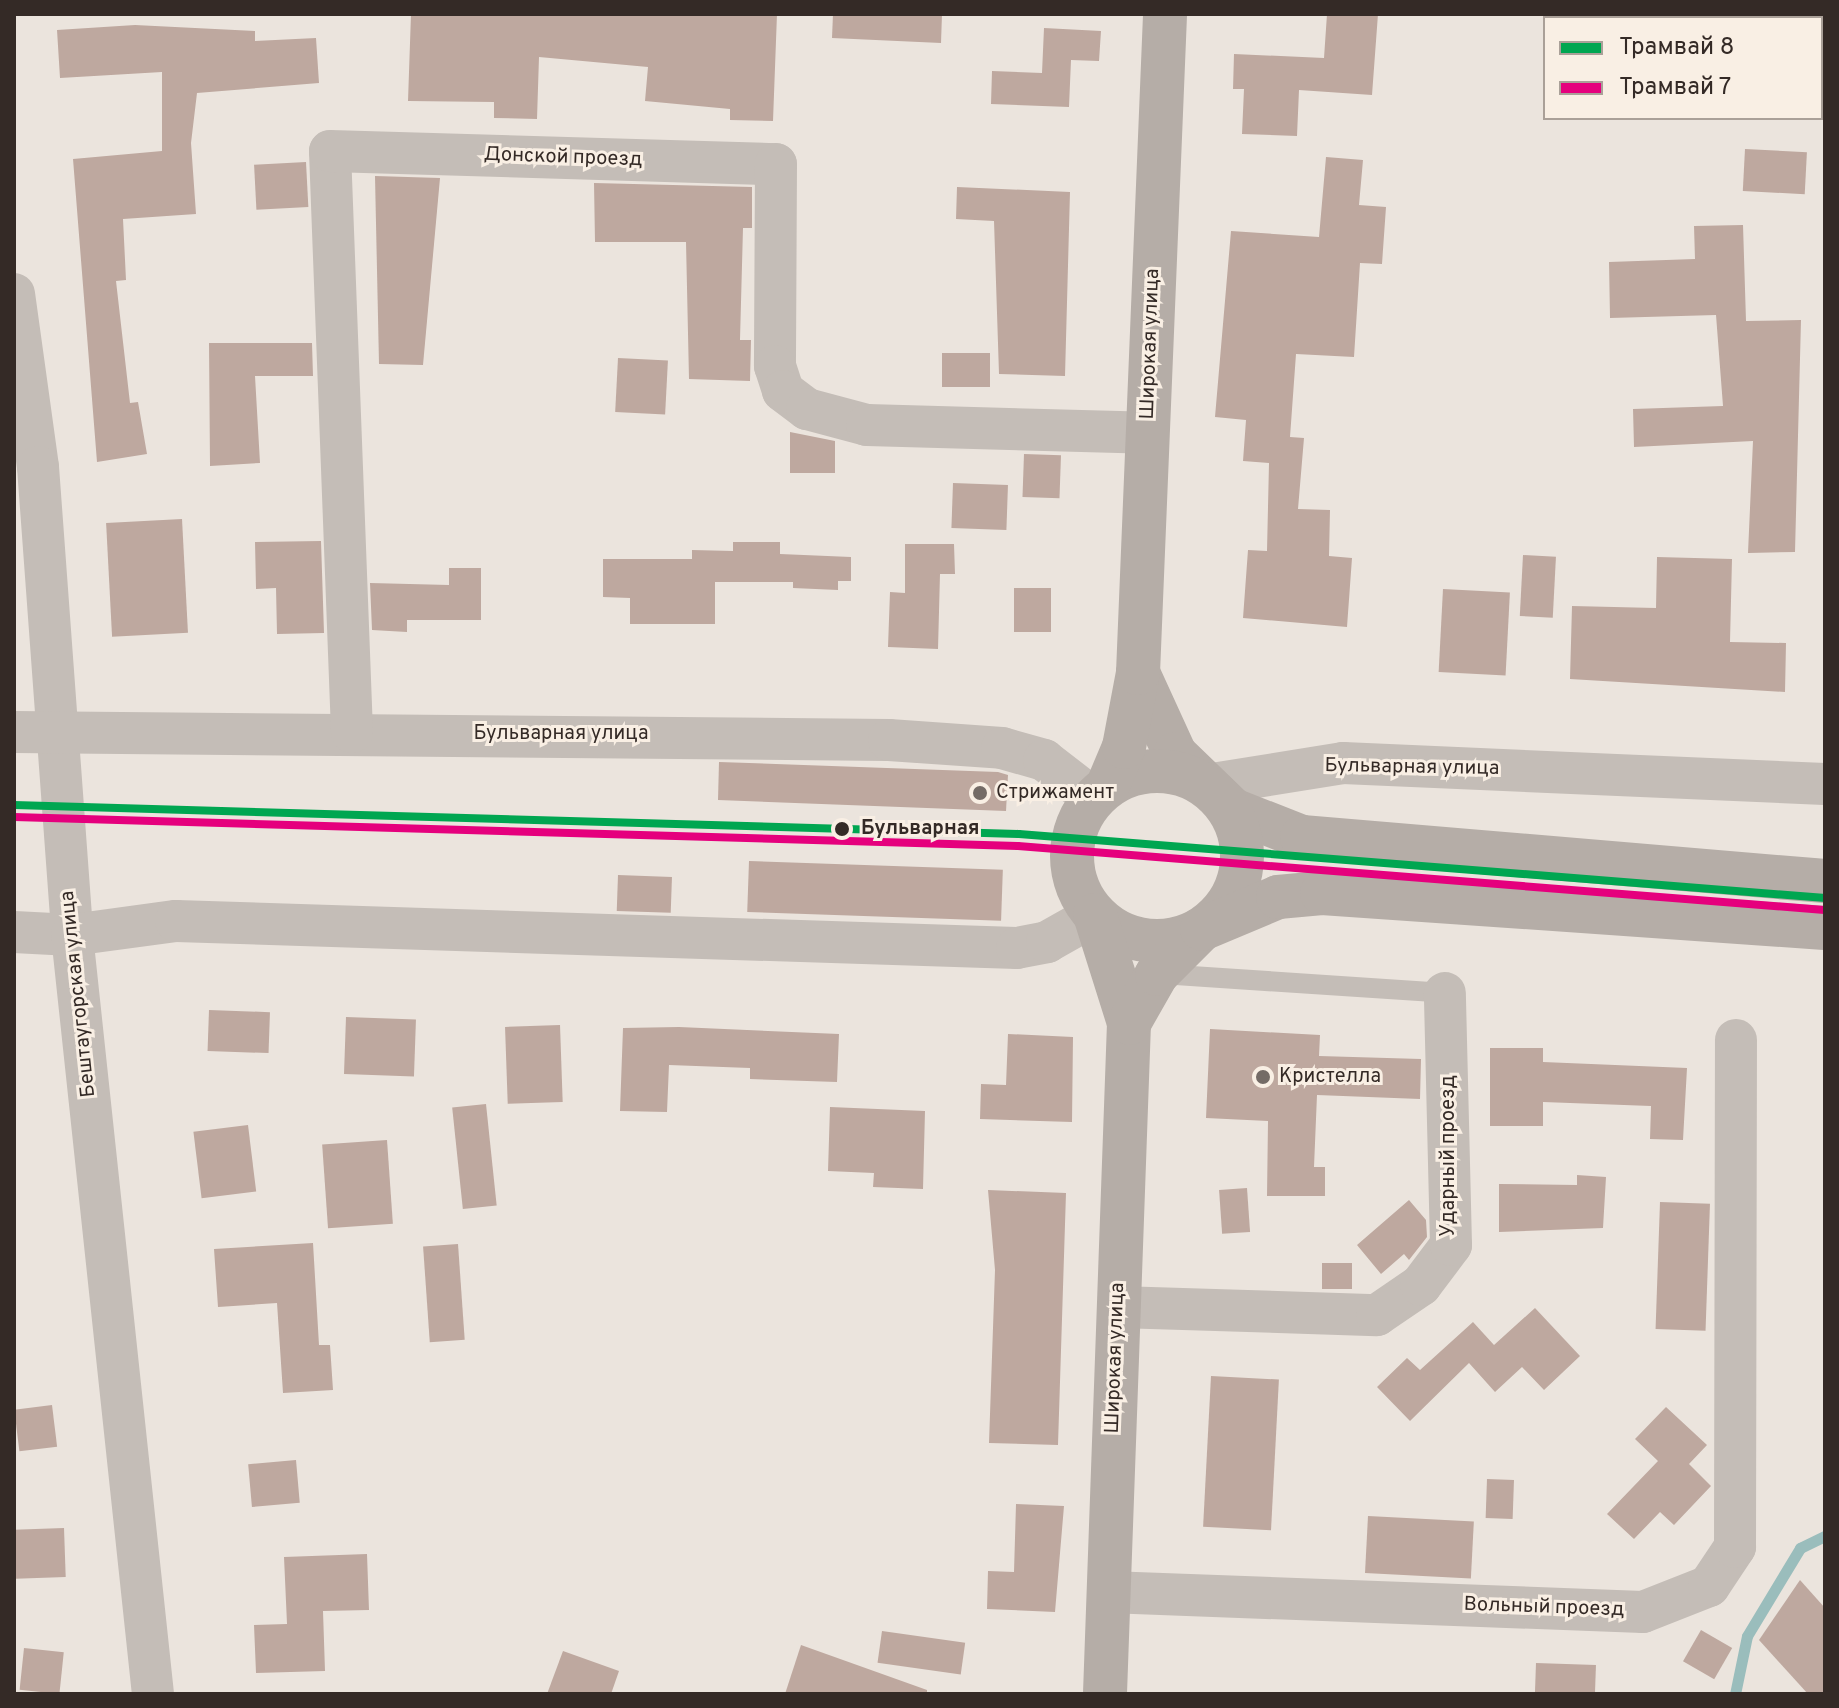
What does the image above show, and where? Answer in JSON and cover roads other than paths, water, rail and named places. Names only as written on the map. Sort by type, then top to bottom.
[{"type":"main road","name":"Широкая улица","points":[[1100,792],[1124,747],[1138,673],[1165,14]]},
{"type":"main road","name":"Широкая улица","points":[[1138,673],[1156,723],[1206,785]]},
{"type":"main road","points":[[1825,881],[1329,841],[1261,824],[1206,785],[1157,770],[1100,792],[1079,820],[1072,860],[1095,915],[1135,938],[1181,938],[1278,897],[1322,893],[1825,928]]},
{"type":"main road","points":[[1202,929],[1238,886],[1243,858],[1226,804],[1206,785]]},
{"type":"main road","name":"Широкая улица","points":[[1095,915],[1129,1023],[1105,1694]]},
{"type":"main road","name":"Широкая улица","points":[[1129,1023],[1157,974],[1202,929]]},
{"type":"street","name":"Донской проезд","points":[[352,732],[330,151],[776,164],[775,366],[783,391],[807,409],[867,425],[1147,433]]},
{"type":"street","name":"Бештаугорская улица","points":[[14,294],[38,467],[72,935],[153,1694]]},
{"type":"street","name":"Бульварная улица","points":[[14,732],[58,736],[352,732],[740,735],[1002,748],[1044,760],[1100,792]]},
{"type":"street","name":"Бульварная улица","points":[[1206,785],[1343,763],[1825,784]]},
{"type":"street","points":[[14,932],[72,935],[176,921],[1017,948],[1047,942],[1095,915]]},
{"type":"street","name":"Ударный проезд","points":[[1118,1307],[1377,1315],[1421,1285],[1451,1245],[1445,993]]},
{"type":"street","name":"Вольный проезд","points":[[1108,1592],[1643,1612],[1709,1586],[1735,1547],[1736,1040]]},
{"type":"lane","points":[[1157,974],[1445,993]]},
{"type":"waterway","points":[[1735,1694],[1747,1636],[1800,1548],[1825,1536]]},
{"type":"tram line","name":"8","points":[[14,805],[1019,834],[1825,898]]},
{"type":"tram line","name":"7","points":[[14,817],[1018,846],[1824,910]]},
{"type":"place","name":"Стрижамент","points":[[980,793]]},
{"type":"place","name":"Бульварная","points":[[842,829]]},
{"type":"place","name":"Кристелла","points":[[1263,1077]]}]
